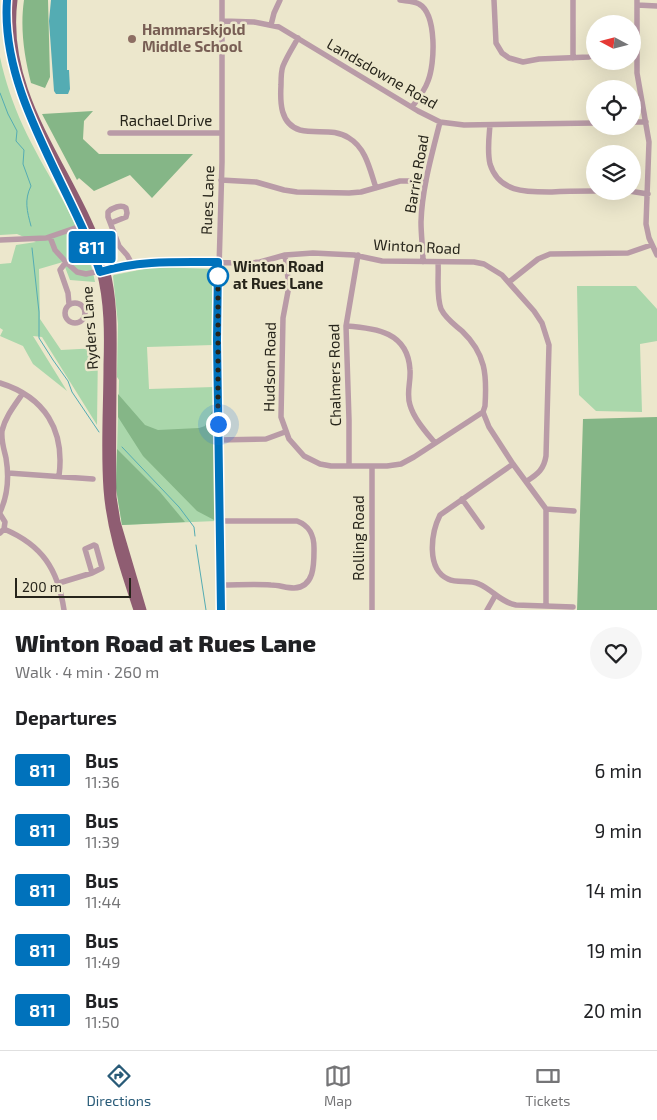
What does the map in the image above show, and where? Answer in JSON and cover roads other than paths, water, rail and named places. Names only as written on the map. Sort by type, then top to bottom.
[{"type":"main road","name":"Ryders Lane","points":[[8,0],[6,36],[10,63],[20,96],[32,126],[103,271],[108,335],[106,462],[110,516],[115,542],[137,610]]},
{"type":"main road","name":"Ryders Lane","points":[[14,0],[12,34],[16,61],[23,87],[34,116],[87,220],[103,271],[113,325],[114,497],[117,522],[143,610]]},
{"type":"street","name":"Rues Lane","points":[[221,610],[218,440],[218,262],[222,133],[222,0]]},
{"type":"street","points":[[271,25],[280,0]]},
{"type":"street","points":[[400,0],[420,4],[427,13],[431,25],[431,68],[429,79],[412,107]]},
{"type":"street","points":[[494,0],[495,37],[504,55],[512,60],[523,62],[539,59],[586,57]]},
{"type":"street","points":[[573,0],[573,58]]},
{"type":"street","points":[[636,15],[637,2],[657,6]]},
{"type":"street","name":"Landsdowne Road","points":[[223,21],[254,22],[279,27],[440,122],[464,125],[586,123]]},
{"type":"street","points":[[298,38],[283,67],[280,100],[284,116],[289,123],[300,130],[330,131],[350,138],[363,153],[376,188]]},
{"type":"street","points":[[637,70],[649,142],[646,224],[651,245],[657,255]]},
{"type":"street","name":"Barrie Road","points":[[423,262],[421,222],[426,182],[440,122]]},
{"type":"street","points":[[641,122],[646,122]]},
{"type":"street","points":[[490,125],[488,150],[490,163],[498,178],[507,186],[514,190],[526,192],[586,191]]},
{"type":"street","name":"Rachael Drive","points":[[110,133],[222,133]]},
{"type":"street","points":[[221,180],[256,182],[297,192],[349,193],[361,192],[400,181],[426,182]]},
{"type":"street","points":[[641,193],[648,194]]},
{"type":"street","points":[[111,223],[119,246],[128,255],[132,264]]},
{"type":"street","points":[[0,240],[50,237],[81,226]]},
{"type":"street","points":[[50,237],[55,250],[66,262],[60,270],[68,293],[69,304]]},
{"type":"street","points":[[509,282],[538,259],[550,254],[628,252],[651,245]]},
{"type":"street","name":"Winton Road","points":[[66,262],[82,274],[152,262],[260,262],[285,255],[313,253],[358,255],[382,261],[474,262],[484,264],[498,271],[534,310],[542,324],[550,353],[546,456],[540,471],[527,481]]},
{"type":"street","name":"Hudson Road","points":[[285,255],[289,286],[284,312],[281,412],[285,432],[296,448],[309,459],[326,465],[372,466],[401,464],[483,412]]},
{"type":"street","name":"Chalmers Road","points":[[349,466],[346,326],[358,255]]},
{"type":"street","points":[[438,262],[439,298],[442,310],[449,320],[472,341],[479,352],[485,370],[485,406],[483,412],[489,427],[546,509],[546,606]]},
{"type":"street","points":[[346,326],[370,327],[382,331],[391,335],[401,345],[410,367],[408,394],[411,407],[435,444]]},
{"type":"street","points":[[0,383],[23,393],[42,407],[55,430],[61,456],[59,476]]},
{"type":"street","points":[[23,393],[7,418],[3,430],[2,443],[8,473],[7,490],[0,513],[5,522],[2,531],[23,538],[38,550],[49,564],[58,583],[64,610]]},
{"type":"street","points":[[218,440],[266,439],[285,432]]},
{"type":"street","points":[[513,464],[440,516],[433,536],[434,563],[439,573],[448,579],[478,583],[508,604],[573,607]]},
{"type":"street","name":"Rolling Road","points":[[372,466],[372,610]]},
{"type":"street","points":[[8,473],[93,479]]},
{"type":"street","points":[[462,499],[482,527]]},
{"type":"street","points":[[546,509],[574,510]]},
{"type":"street","points":[[220,521],[297,521],[304,524],[310,531],[314,543],[313,573],[308,582],[301,586],[293,588],[273,585],[221,585]]},
{"type":"street","points":[[58,583],[92,573],[102,568],[95,545],[85,549],[92,573]]},
{"type":"street","points":[[487,610],[495,596]]},
{"type":"water","points":[[51,0],[67,0],[67,70],[69,70],[70,89],[68,94],[56,94],[54,91],[49,21]]},
{"type":"waterway","points":[[0,93],[17,131],[16,141],[24,150],[23,164],[31,186],[27,201],[31,226]]},
{"type":"waterway","points":[[32,248],[39,312],[39,338],[99,432]]},
{"type":"waterway","points":[[122,447],[179,507],[194,527],[195,536]]},
{"type":"waterway","points":[[196,545],[206,610]]},
{"type":"place","name":"Hammarskjold Middle School","points":[[132,39]]},
{"type":"place","name":"Winton Road at Rues Lane","points":[[218,276]]}]
